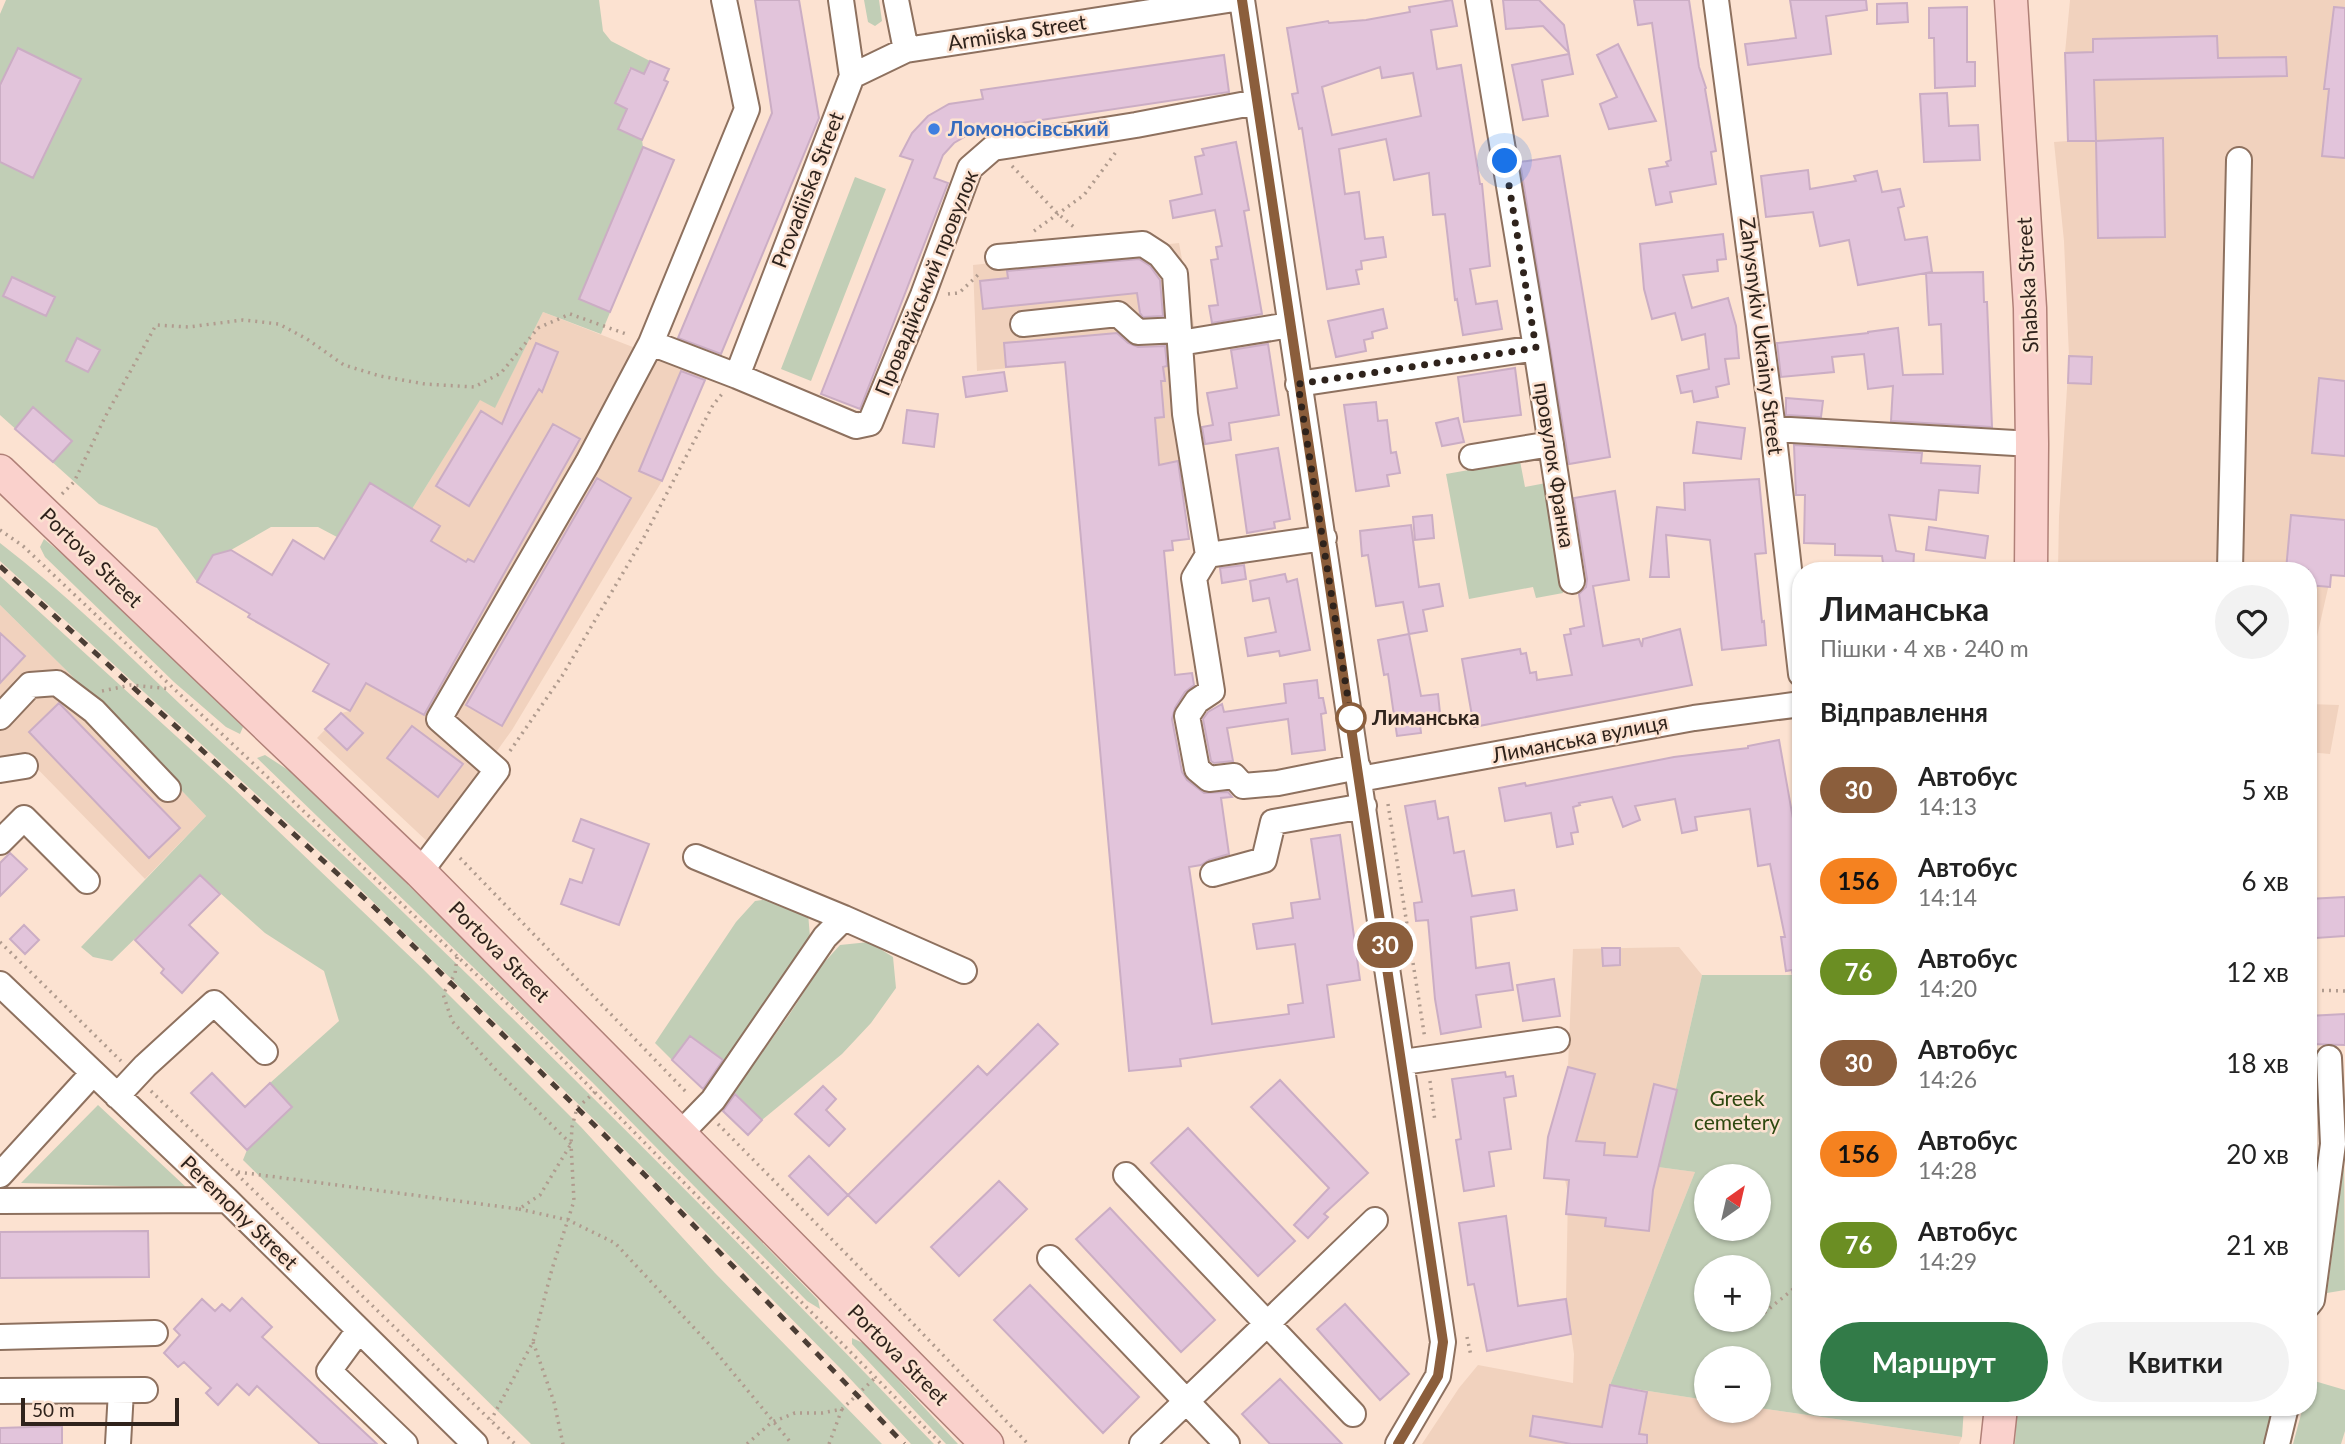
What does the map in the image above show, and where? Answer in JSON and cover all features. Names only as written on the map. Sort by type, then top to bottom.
[{"type":"main road","name":"Shabska Street","points":[[2011,0],[2030,308],[2031,562]]},
{"type":"main road","name":"Portova Street","points":[[0,471],[420,873],[987,1444]]},
{"type":"main road","points":[[1997,1444],[2000,1416]]},
{"type":"street","points":[[420,873],[498,770],[439,719],[588,462],[651,343],[747,109],[724,0]]},
{"type":"street","name":"Provadiiska Street","points":[[737,376],[852,76],[841,0]]},
{"type":"street","points":[[896,0],[906,50]]},
{"type":"street","name":"Armiiska Street","points":[[852,76],[906,50],[1228,0]]},
{"type":"street","points":[[1242,0],[1443,1342],[1438,1376],[1398,1444]]},
{"type":"street","name":"провулок Франка","points":[[1478,0],[1572,581]]},
{"type":"street","name":"Zahysnykiv Ukrainy Street","points":[[1716,0],[1773,429],[1792,595]]},
{"type":"street","name":"Провадійський провулок","points":[[737,376],[856,426],[870,423],[923,296],[970,168],[993,148],[1257,102]]},
{"type":"street","points":[[2230,562],[2238,160]]},
{"type":"street","points":[[998,257],[1143,244],[1160,255],[1175,274],[1185,414],[1208,555],[1324,538]]},
{"type":"street","points":[[1023,324],[1118,314],[1138,332],[1179,336],[1290,325]]},
{"type":"street","points":[[651,343],[737,376]]},
{"type":"street","points":[[1298,384],[1536,348]]},
{"type":"street","points":[[1773,429],[2032,444]]},
{"type":"street","points":[[1472,457],[1551,444]]},
{"type":"street","name":"Лиманська вулиця","points":[[1208,555],[1194,578],[1212,691],[1197,701],[1187,716],[1197,769],[1209,779],[1234,776],[1243,786],[1359,773],[1694,718],[1792,705]]},
{"type":"street","points":[[0,717],[30,685],[57,683],[94,711],[168,789]]},
{"type":"street","points":[[0,770],[25,766]]},
{"type":"street","points":[[1213,874],[1264,860],[1273,822],[1364,806]]},
{"type":"street","points":[[0,842],[24,818],[87,881]]},
{"type":"street","points":[[696,857],[964,971]]},
{"type":"street","points":[[680,1134],[713,1100],[825,937],[844,918]]},
{"type":"street","name":"Peremohy Street","points":[[0,984],[227,1200],[475,1444]]},
{"type":"street","points":[[117,1096],[214,1003],[265,1052]]},
{"type":"street","points":[[1403,1062],[1558,1040]]},
{"type":"street","points":[[2317,1263],[2333,1144],[2329,1058]]},
{"type":"street","points":[[0,1175],[93,1073]]},
{"type":"street","points":[[1126,1175],[1353,1414]]},
{"type":"street","points":[[0,1201],[227,1200]]},
{"type":"street","points":[[1142,1444],[1375,1220]]},
{"type":"street","points":[[1050,1258],[1227,1444]]},
{"type":"street","points":[[359,1331],[329,1371],[405,1444]]},
{"type":"street","points":[[0,1337],[155,1333]]},
{"type":"street","points":[[0,1391],[133,1390],[118,1444]]},
{"type":"street","points":[[2277,1444],[2284,1416]]},
{"type":"path","points":[[923,296],[959,293],[998,257],[1084,195],[1136,125]]},
{"type":"path","points":[[993,148],[1058,214],[1100,248]]},
{"type":"path","points":[[44,513],[74,482],[105,417],[156,325],[188,327],[243,320],[279,324],[307,339],[344,365],[380,376],[425,384],[474,387],[501,373],[538,328],[570,314],[651,343]]},
{"type":"path","points":[[498,770],[562,676],[643,539],[713,405],[737,376]]},
{"type":"path","points":[[0,530],[23,546],[515,1011],[941,1444]]},
{"type":"path","points":[[76,697],[131,685],[173,689]]},
{"type":"path","points":[[443,842],[859,1267],[1028,1444]]},
{"type":"path","points":[[0,942],[515,1444]]},
{"type":"path","points":[[457,957],[456,974],[443,994],[452,1021],[495,1069],[572,1144]]},
{"type":"path","points":[[2317,990],[2345,991]]},
{"type":"path","points":[[491,1420],[533,1342],[552,1269],[574,1201],[572,1127],[577,1108],[596,1091]]},
{"type":"path","points":[[519,1209],[540,1195],[572,1144]]},
{"type":"path","points":[[236,1172],[519,1209],[568,1220],[615,1243],[710,1345],[792,1444]]},
{"type":"path","points":[[1771,1307],[1792,1290]]},
{"type":"path","points":[[533,1342],[554,1402],[563,1444]]},
{"type":"path","points":[[829,1444],[842,1409],[877,1377]]},
{"type":"path","points":[[747,1444],[772,1422],[795,1413],[822,1413],[842,1409]]},
{"type":"shaded area","points":[[2070,0],[2345,0],[2345,576],[2331,575],[2317,636],[2317,562],[2058,562],[2069,356],[2064,241],[2054,142],[2068,141],[2065,53]]},
{"type":"shaded area","points":[[1179,243],[1195,330],[1194,415],[1208,498],[1131,507],[1117,358],[977,371],[973,265]]},
{"type":"shaded area","points":[[543,312],[707,376],[662,481],[512,730],[430,844],[317,738],[341,713],[350,711],[409,609],[431,541],[440,526],[412,509],[480,399],[495,407]]},
{"type":"shaded area","points":[[0,605],[206,816],[145,879],[21,752],[0,767]]},
{"type":"shaded area","points":[[2317,704],[2339,705],[2330,754],[2317,753]]},
{"type":"shaded area","points":[[1679,947],[1702,975],[1658,1167],[1694,1172],[1694,1175],[1610,1385],[1694,1398],[1694,1423],[1771,1423],[1771,1410],[1792,1413],[1792,1416],[1815,1416],[1962,1437],[1959,1444],[1422,1444],[1459,1388],[1478,1365],[1573,1383],[1574,1354],[1566,1299],[1568,1193],[1565,1180],[1544,1178],[1548,1138],[1568,1067],[1573,949]]},
{"type":"green space","points":[[6,0],[599,0],[603,31],[611,41],[650,61],[644,74],[630,68],[615,103],[627,109],[618,129],[642,140],[643,147],[674,160],[601,334],[543,312],[495,408],[480,400],[412,509],[337,537],[318,527],[271,527],[231,550],[213,555],[197,582],[157,528],[99,504],[0,415],[0,14]]},
{"type":"green space","points":[[864,0],[879,0],[882,21],[875,26],[868,22]]},
{"type":"green space","points":[[855,177],[886,189],[811,381],[781,369]]},
{"type":"green space","points":[[1520,461],[1525,487],[1546,483],[1563,593],[1536,598],[1533,587],[1469,599],[1446,474]]},
{"type":"green space","points":[[44,539],[83,571],[134,623],[223,704],[243,727],[240,734],[226,727],[174,682],[45,557],[40,547]]},
{"type":"green space","points":[[0,543],[92,621],[290,805],[536,1041],[934,1444],[911,1444],[841,1369],[625,1150],[356,885],[0,561]]},
{"type":"green space","points":[[0,576],[231,786],[422,968],[581,1127],[715,1273],[882,1444],[531,1444],[243,1160],[247,1150],[292,1107],[270,1083],[339,1021],[324,971],[265,933],[200,875],[112,961],[93,957],[81,947],[206,816],[0,605]]},
{"type":"green space","points":[[265,755],[299,777],[547,1022],[818,1300],[820,1309],[807,1301],[592,1082],[257,758]]},
{"type":"green space","points":[[784,897],[808,913],[810,937],[726,1062],[690,1036],[672,1060],[655,1043],[736,922],[755,901]]},
{"type":"green space","points":[[869,942],[893,957],[896,988],[871,1023],[842,1054],[762,1120],[734,1092],[821,966],[840,945]]},
{"type":"green space","name":"Greek cemetery","points":[[1702,975],[1792,975],[1792,1413],[1771,1410],[1771,1346],[1694,1346],[1694,1398],[1610,1385],[1694,1175],[1694,1241],[1771,1241],[1771,1164],[1694,1164],[1694,1172],[1658,1167]]},
{"type":"green space","points":[[98,1105],[187,1188],[21,1183]]},
{"type":"green space","points":[[2344,1163],[2345,1290],[2327,1293]]},
{"type":"green space","points":[[852,1338],[865,1344],[958,1444],[946,1444],[852,1344]]},
{"type":"green space","points":[[2317,1382],[2345,1390],[2345,1431],[2341,1444],[2293,1444],[2301,1416],[2317,1416]]},
{"type":"green space","name":"Greek cemetery","points":[[1815,1416],[1963,1416],[1962,1437]]},
{"type":"green space","points":[[2017,1416],[2273,1416],[2267,1444],[2015,1444]]},
{"type":"building","points":[[755,0],[799,0],[819,118],[721,354],[678,338],[772,113]]},
{"type":"building","points":[[1452,0],[1457,26],[1431,30],[1437,69],[1461,65],[1482,184],[1490,266],[1470,269],[1476,304],[1497,301],[1502,329],[1463,335],[1457,299],[1455,300],[1445,214],[1433,215],[1429,173],[1394,180],[1386,139],[1339,149],[1345,194],[1359,192],[1365,239],[1383,237],[1386,257],[1361,261],[1362,269],[1356,270],[1359,284],[1327,289],[1302,128],[1299,129],[1292,94],[1298,93],[1287,28],[1328,21],[1366,20],[1410,12],[1409,7]],"holes":[[[1380,67],[1382,78],[1413,73],[1421,116],[1332,135],[1322,87]]]},
{"type":"building","points":[[1503,0],[1539,0],[1564,25],[1569,53],[1543,26],[1506,29]]},
{"type":"building","points":[[1634,0],[1689,0],[1716,151],[1711,152],[1716,184],[1670,192],[1672,202],[1656,205],[1649,169],[1668,166],[1666,162],[1671,160],[1652,23],[1638,25]]},
{"type":"building","points":[[1790,0],[1866,0],[1867,10],[1826,16],[1831,54],[1748,65],[1745,44],[1796,38]]},
{"type":"building","points":[[1907,3],[1908,22],[1877,24],[1877,4]]},
{"type":"building","points":[[1967,7],[1967,62],[1975,62],[1975,86],[1935,88],[1934,38],[1929,38],[1929,8]]},
{"type":"building","points":[[2334,7],[2345,8],[2345,158],[2322,156],[2329,89],[2324,89]]},
{"type":"building","points":[[2217,36],[2218,58],[2286,57],[2287,76],[2094,80],[2096,141],[2068,141],[2065,53],[2093,52],[2093,39]]},
{"type":"building","points":[[1618,44],[1656,121],[1609,129],[1600,104],[1617,97],[1597,55]]},
{"type":"building","points":[[18,48],[81,79],[33,178],[0,162],[0,85]]},
{"type":"building","points":[[1569,54],[1573,74],[1542,80],[1548,116],[1523,120],[1512,65]]},
{"type":"building","points":[[1224,55],[1229,92],[980,129],[980,133],[966,136],[954,143],[943,155],[934,178],[948,183],[860,409],[821,394],[913,160],[900,156],[912,133],[928,116],[949,104],[983,99],[981,90]]},
{"type":"building","points":[[650,61],[669,69],[664,80],[668,82],[642,140],[618,129],[627,109],[615,103],[631,68],[644,74]]},
{"type":"building","points":[[1947,93],[1949,126],[1978,125],[1980,160],[1924,162],[1920,94]]},
{"type":"building","points":[[2163,138],[2165,237],[2098,238],[2096,141]]},
{"type":"building","points":[[1236,142],[1249,210],[1244,211],[1262,314],[1212,323],[1209,306],[1218,305],[1211,260],[1218,259],[1216,247],[1222,246],[1215,210],[1173,218],[1170,201],[1202,194],[1195,157],[1204,155],[1202,149]]},
{"type":"building","points":[[643,147],[674,160],[610,312],[579,299]]},
{"type":"building","points":[[1560,156],[1610,457],[1569,464],[1520,162]]},
{"type":"building","points":[[1808,170],[1810,189],[1856,181],[1854,176],[1877,171],[1882,192],[1900,189],[1904,206],[1898,208],[1905,240],[1927,237],[1932,272],[1858,285],[1849,240],[1820,246],[1813,212],[1766,217],[1761,176]]},
{"type":"building","points":[[1723,234],[1726,259],[1717,260],[1718,271],[1683,275],[1692,308],[1728,298],[1736,326],[1739,358],[1725,359],[1729,384],[1716,387],[1718,397],[1694,402],[1692,391],[1681,393],[1677,376],[1709,369],[1705,334],[1682,340],[1675,313],[1652,319],[1644,289],[1640,244]]},
{"type":"building","points":[[1139,259],[1150,266],[1160,280],[1163,316],[1143,317],[1137,293],[983,309],[980,281],[1008,278],[1007,271]]},
{"type":"building","points":[[1983,272],[1984,302],[1987,302],[1992,427],[1891,421],[1893,386],[1868,389],[1864,354],[1832,357],[1834,372],[1781,377],[1777,343],[1898,328],[1903,375],[1943,374],[1941,324],[1929,325],[1926,273]]},
{"type":"building","points":[[12,277],[55,297],[46,316],[3,296]]},
{"type":"building","points":[[1383,309],[1387,328],[1372,332],[1373,338],[1364,340],[1366,351],[1336,357],[1328,321]]},
{"type":"building","points":[[1117,333],[1128,343],[1138,347],[1165,346],[1167,366],[1163,367],[1165,381],[1161,381],[1164,417],[1155,418],[1159,465],[1178,461],[1189,539],[1172,541],[1173,550],[1164,551],[1175,675],[1192,673],[1194,685],[1185,692],[1172,719],[1182,772],[1187,780],[1204,793],[1228,792],[1232,797],[1221,798],[1229,854],[1189,867],[1212,1024],[1289,1014],[1288,1005],[1303,1003],[1295,944],[1257,949],[1253,924],[1293,918],[1291,903],[1320,899],[1311,839],[1340,835],[1360,980],[1327,985],[1334,1037],[1180,1059],[1181,1066],[1129,1071],[1065,362],[1006,367],[1004,343]]},
{"type":"building","points":[[77,338],[100,350],[88,372],[66,361]]},
{"type":"building","points":[[536,343],[558,352],[542,392],[539,389],[469,506],[436,486],[481,411],[502,424]]},
{"type":"building","points":[[1268,344],[1279,415],[1229,423],[1231,440],[1205,444],[1202,427],[1213,425],[1207,393],[1237,388],[1231,350]]},
{"type":"building","points":[[2069,356],[2092,357],[2091,384],[2068,383]]},
{"type":"building","points":[[1515,368],[1521,415],[1464,422],[1458,377]]},
{"type":"building","points":[[681,371],[705,380],[662,481],[639,471]]},
{"type":"building","points":[[1004,372],[1007,391],[966,397],[963,377]]},
{"type":"building","points":[[2319,378],[2345,381],[2345,456],[2312,453]]},
{"type":"building","points":[[1786,398],[1823,401],[1821,417],[1786,415]]},
{"type":"building","points":[[1376,402],[1378,421],[1387,420],[1391,453],[1396,452],[1400,473],[1387,475],[1389,486],[1356,491],[1344,405]]},
{"type":"building","points":[[33,407],[72,441],[53,462],[15,429]]},
{"type":"building","points":[[907,410],[938,414],[934,447],[903,443]]},
{"type":"building","points":[[1458,418],[1464,442],[1442,446],[1436,423]]},
{"type":"building","points":[[1697,422],[1745,428],[1741,459],[1693,453]]},
{"type":"building","points":[[553,424],[580,439],[424,715],[366,683],[350,711],[313,691],[329,664],[248,617],[250,614],[197,582],[213,555],[231,550],[272,575],[293,540],[324,559],[370,483],[440,526],[431,541],[466,562],[468,559],[474,562]]},
{"type":"building","points":[[1794,445],[1922,453],[1921,463],[1980,466],[1978,493],[1939,490],[1936,520],[1889,515],[1896,551],[1914,554],[1914,562],[1883,562],[1882,556],[1835,555],[1835,544],[1804,543],[1805,495],[1796,495]]},
{"type":"building","points":[[1278,448],[1290,519],[1274,522],[1275,528],[1247,533],[1236,455]]},
{"type":"building","points":[[597,478],[631,498],[502,726],[466,705]]},
{"type":"building","points":[[1759,479],[1766,553],[1755,554],[1766,645],[1722,650],[1710,540],[1666,535],[1669,577],[1650,577],[1657,507],[1685,510],[1684,483]]},
{"type":"building","points":[[1615,491],[1629,580],[1593,586],[1603,646],[1639,639],[1642,647],[1643,639],[1680,629],[1692,685],[1474,727],[1462,659],[1520,649],[1521,654],[1526,653],[1530,673],[1536,672],[1537,680],[1572,675],[1564,635],[1571,634],[1570,629],[1584,626],[1579,594],[1586,587],[1587,579],[1574,498]]},
{"type":"building","points":[[1432,515],[1434,538],[1415,540],[1413,517]]},
{"type":"building","points":[[2291,515],[2345,520],[2345,576],[2331,575],[2330,587],[2317,586],[2317,562],[2287,562]]},
{"type":"building","points":[[1411,525],[1419,587],[1439,584],[1443,606],[1423,610],[1427,631],[1409,634],[1403,602],[1376,606],[1368,555],[1362,556],[1360,531]]},
{"type":"building","points":[[1929,527],[1988,536],[1985,558],[1926,550]]},
{"type":"building","points":[[1244,565],[1246,579],[1222,583],[1220,568]]},
{"type":"building","points":[[1285,574],[1287,582],[1297,579],[1310,650],[1280,656],[1279,651],[1248,656],[1245,638],[1276,632],[1269,598],[1253,601],[1250,581]]},
{"type":"building","points":[[0,633],[25,656],[0,683]]},
{"type":"building","points":[[1409,634],[1421,696],[1438,694],[1440,713],[1419,716],[1421,733],[1397,736],[1388,674],[1384,675],[1378,640]]},
{"type":"building","points":[[1317,680],[1319,698],[1323,698],[1326,713],[1321,714],[1325,750],[1292,754],[1288,719],[1227,728],[1233,761],[1211,761],[1203,719],[1208,712],[1222,704],[1224,712],[1286,703],[1284,684]]},
{"type":"building","points":[[59,703],[180,828],[149,858],[29,732]]},
{"type":"building","points":[[341,713],[363,733],[347,750],[325,729]]},
{"type":"building","points":[[412,726],[463,764],[438,797],[387,758]]},
{"type":"building","points":[[1779,740],[1792,813],[1792,970],[1786,971],[1781,937],[1785,937],[1770,864],[1758,866],[1750,809],[1695,817],[1697,830],[1682,833],[1675,799],[1635,806],[1640,820],[1623,827],[1612,797],[1579,803],[1580,805],[1573,807],[1578,832],[1571,833],[1573,844],[1557,847],[1551,813],[1505,821],[1499,788],[1525,783],[1526,786],[1674,757]]},
{"type":"building","points":[[1435,801],[1438,819],[1448,817],[1454,853],[1464,851],[1472,896],[1514,890],[1517,910],[1471,917],[1476,968],[1509,963],[1513,990],[1476,995],[1481,1027],[1441,1034],[1428,920],[1416,921],[1414,903],[1422,902],[1405,806]]},
{"type":"building","points":[[581,819],[649,844],[619,925],[561,904],[570,879],[582,883],[594,849],[573,841]]},
{"type":"building","points":[[10,853],[27,869],[0,896],[0,863]]},
{"type":"building","points":[[200,875],[220,894],[189,925],[218,953],[182,993],[161,973],[164,969],[135,940]]},
{"type":"building","points":[[2345,897],[2345,936],[2317,938],[2317,899]]},
{"type":"building","points":[[24,925],[39,940],[25,954],[10,939]]},
{"type":"building","points":[[1602,948],[1620,948],[1620,965],[1603,966]]},
{"type":"building","points":[[1554,979],[1560,1016],[1523,1021],[1517,985]]},
{"type":"building","points":[[2345,1014],[2345,1045],[2317,1044],[2317,1016]]},
{"type":"building","points":[[1038,1024],[1058,1044],[876,1223],[848,1195],[978,1066],[987,1075]]},
{"type":"building","points":[[690,1036],[723,1060],[703,1089],[672,1060]]},
{"type":"building","points":[[1568,1067],[1595,1074],[1576,1141],[1605,1143],[1604,1155],[1637,1157],[1654,1084],[1677,1090],[1653,1190],[1649,1231],[1605,1226],[1606,1218],[1566,1214],[1569,1180],[1544,1178],[1548,1137]]},
{"type":"building","points":[[1505,1072],[1506,1077],[1513,1076],[1516,1096],[1504,1098],[1511,1149],[1489,1152],[1494,1186],[1464,1191],[1456,1140],[1461,1139],[1452,1079]]},
{"type":"building","points":[[212,1073],[245,1107],[270,1083],[292,1107],[247,1150],[191,1093]]},
{"type":"building","points":[[1280,1080],[1368,1173],[1324,1214],[1328,1217],[1308,1238],[1294,1225],[1329,1188],[1251,1107]]},
{"type":"building","points":[[823,1086],[836,1099],[826,1110],[845,1129],[829,1146],[795,1114]]},
{"type":"building","points":[[735,1094],[762,1120],[748,1135],[723,1111]]},
{"type":"building","points":[[1188,1128],[1295,1241],[1258,1276],[1151,1163]]},
{"type":"building","points":[[809,1156],[848,1195],[828,1215],[789,1176]]},
{"type":"building","points":[[999,1181],[1027,1209],[959,1276],[931,1247]]},
{"type":"building","points":[[1110,1208],[1215,1320],[1181,1352],[1076,1239]]},
{"type":"building","points":[[1506,1216],[1518,1306],[1566,1299],[1571,1334],[1487,1351],[1474,1284],[1468,1285],[1459,1223]]},
{"type":"building","points":[[148,1231],[149,1277],[0,1278],[0,1232]]},
{"type":"building","points":[[1030,1285],[1139,1397],[1103,1433],[994,1320]]},
{"type":"building","points":[[242,1298],[272,1327],[262,1337],[377,1444],[320,1444],[257,1386],[249,1395],[237,1384],[218,1405],[206,1393],[211,1388],[184,1362],[178,1367],[164,1353],[180,1335],[174,1329],[202,1299],[215,1311],[222,1304],[230,1311]]},
{"type":"building","points":[[1345,1304],[1409,1374],[1380,1400],[1317,1329]]},
{"type":"building","points":[[1280,1379],[1342,1444],[1270,1444],[1242,1414]]},
{"type":"building","points":[[1610,1385],[1647,1392],[1639,1434],[1647,1435],[1647,1444],[1571,1444],[1530,1436],[1533,1416],[1602,1427]]},
{"type":"building","points":[[62,1426],[62,1444],[0,1444],[0,1428]]},
{"type":"railway","points":[[0,566],[374,907],[654,1184],[904,1444]]},
{"type":"bus line","name":"30","points":[[1242,0],[1443,1342],[1438,1376],[1398,1444]]},
{"type":"place","name":"Ломоносівський","points":[[934,129]]},
{"type":"place","name":"Лиманська","points":[[1351,718]]},
{"type":"route","points":[[1351,718],[1298,384],[1536,348],[1505,161]]}]
